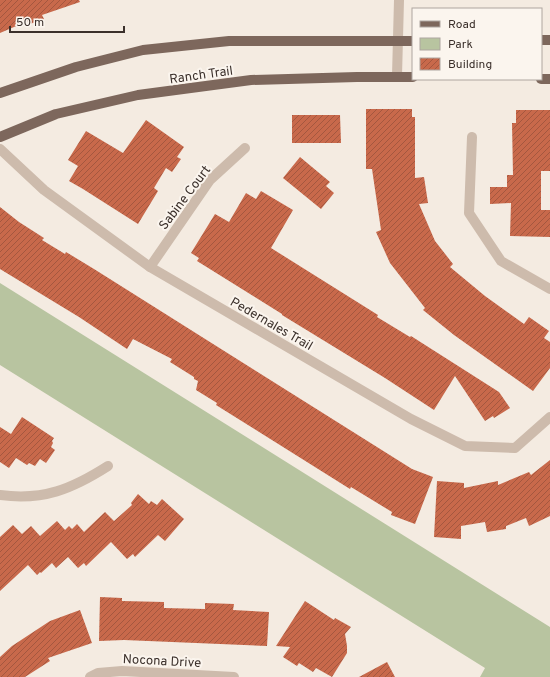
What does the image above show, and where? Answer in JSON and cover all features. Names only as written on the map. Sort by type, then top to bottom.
[{"type":"main road","points":[[0,93],[76,67],[143,50],[230,41],[412,41]]},
{"type":"main road","name":"Ranch Trail","points":[[0,137],[56,114],[138,95],[251,80],[397,76],[412,77]]},
{"type":"street","points":[[397,76],[399,0]]},
{"type":"street","points":[[472,137],[469,213],[501,261],[550,289]]},
{"type":"street","name":"Sabine Court","points":[[150,267],[210,180],[245,148]]},
{"type":"street","name":"Pedernales Trail","points":[[0,149],[44,190],[150,267],[411,419],[464,446],[515,448],[550,417]]},
{"type":"street","points":[[0,495],[34,497],[64,490],[89,478],[108,466]]},
{"type":"street","name":"Nocona Drive","points":[[90,677],[98,673],[122,671],[234,677]]},
{"type":"green space","points":[[0,283],[550,627],[550,677],[480,677],[485,668],[0,365]]},
{"type":"building","points":[[0,0],[79,0],[80,2],[42,15],[44,19],[30,24],[28,21],[0,33]]},
{"type":"building","points":[[366,109],[412,109],[412,117],[415,117],[415,178],[424,177],[428,203],[419,204],[435,241],[453,264],[450,267],[485,296],[524,324],[529,317],[549,331],[544,338],[550,342],[550,368],[533,391],[454,335],[423,310],[425,308],[390,263],[376,232],[381,230],[372,169],[366,169]]},
{"type":"building","points":[[516,110],[550,110],[550,171],[541,171],[541,210],[550,210],[550,237],[510,236],[511,203],[490,204],[490,187],[507,187],[507,175],[513,175],[512,123],[516,123]]},
{"type":"building","points":[[292,115],[340,115],[341,143],[292,143]]},
{"type":"building","points":[[146,120],[184,147],[177,157],[181,159],[172,172],[166,168],[154,188],[158,191],[138,224],[69,181],[78,166],[68,160],[86,131],[123,153]]},
{"type":"building","points":[[300,157],[330,182],[326,186],[334,193],[321,209],[283,178]]},
{"type":"building","points":[[261,191],[293,210],[271,248],[378,315],[377,317],[410,337],[411,336],[499,392],[510,408],[494,418],[493,416],[485,421],[455,376],[434,410],[197,261],[199,258],[191,253],[215,214],[229,222],[246,193],[256,199]]},
{"type":"building","points":[[0,207],[19,222],[44,238],[42,240],[65,254],[66,252],[94,269],[412,469],[433,477],[415,524],[391,515],[392,512],[351,487],[350,489],[216,405],[217,403],[196,390],[198,381],[170,362],[172,359],[133,339],[127,349],[79,317],[0,269]]},
{"type":"building","points":[[22,417],[54,438],[51,447],[55,450],[46,463],[40,459],[35,466],[29,463],[27,465],[16,458],[9,468],[0,462],[0,427],[11,434]]},
{"type":"building","points":[[550,460],[550,516],[529,526],[526,518],[506,526],[506,529],[487,532],[485,522],[461,526],[461,539],[434,537],[437,481],[464,483],[464,488],[498,481],[498,485],[529,472],[531,475]]},
{"type":"building","points":[[138,494],[149,504],[151,501],[157,505],[162,499],[184,519],[165,541],[158,535],[135,557],[133,554],[127,559],[111,542],[86,566],[84,563],[78,568],[68,557],[56,568],[52,563],[37,575],[28,565],[0,591],[0,537],[13,525],[22,534],[31,526],[40,536],[57,521],[65,530],[69,526],[72,529],[77,524],[84,532],[105,512],[114,521],[132,505],[131,503]]},
{"type":"building","points":[[100,597],[122,598],[122,601],[164,602],[164,608],[205,609],[205,603],[234,604],[233,610],[269,612],[267,646],[124,640],[99,641]]},
{"type":"building","points":[[305,601],[334,620],[335,618],[351,627],[345,634],[347,653],[332,677],[316,668],[313,672],[299,663],[297,666],[283,657],[290,647],[276,646]]},
{"type":"building","points":[[80,610],[92,643],[48,658],[50,661],[25,677],[0,677],[0,657],[12,646],[50,621]]},
{"type":"building","points":[[387,662],[395,677],[359,677]]}]
